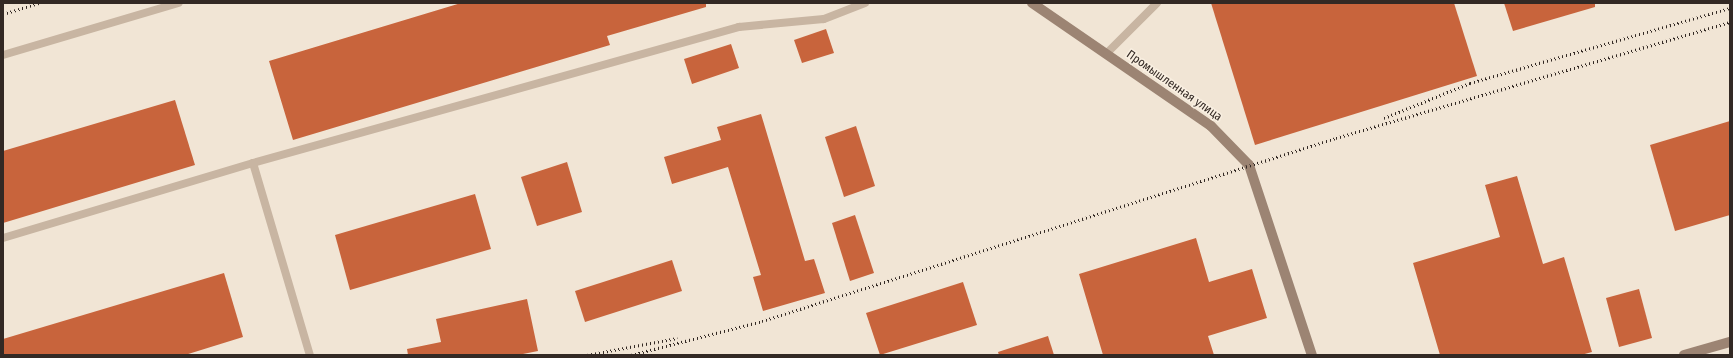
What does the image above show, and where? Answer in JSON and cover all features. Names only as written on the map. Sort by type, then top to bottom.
[{"type":"street","name":"Промышленная улица","points":[[1032,3],[1212,126],[1249,165],[1312,355]]},
{"type":"street","points":[[1684,355],[1730,342]]},
{"type":"lane","points":[[3,55],[178,3]]},
{"type":"lane","points":[[3,238],[253,163],[739,27],[824,19],[865,3]]},
{"type":"lane","points":[[1106,54],[1157,3]]},
{"type":"lane","points":[[253,163],[310,355]]},
{"type":"building","points":[[461,3],[706,3],[706,7],[607,36],[610,45],[293,140],[269,61]]},
{"type":"building","points":[[1211,3],[1454,3],[1477,76],[1255,145]]},
{"type":"building","points":[[1504,3],[1595,3],[1595,7],[1513,31]]},
{"type":"building","points":[[826,29],[834,53],[802,63],[794,40]]},
{"type":"building","points":[[731,44],[739,68],[692,84],[684,59]]},
{"type":"building","points":[[175,100],[195,165],[3,223],[3,151]]},
{"type":"building","points":[[761,114],[805,261],[814,259],[825,293],[763,311],[753,277],[761,275],[728,167],[672,184],[664,157],[721,140],[717,127]]},
{"type":"building","points":[[1730,121],[1730,215],[1675,231],[1650,145]]},
{"type":"building","points":[[856,126],[875,186],[844,197],[825,137]]},
{"type":"building","points":[[567,162],[582,212],[537,226],[521,177]]},
{"type":"building","points":[[1517,176],[1543,264],[1564,257],[1592,352],[1581,355],[1440,355],[1413,263],[1500,237],[1485,185]]},
{"type":"building","points":[[475,194],[491,249],[350,290],[335,235]]},
{"type":"building","points":[[855,215],[874,273],[850,281],[832,223]]},
{"type":"building","points":[[1196,238],[1209,282],[1252,269],[1267,318],[1208,336],[1214,355],[1103,355],[1079,274]]},
{"type":"building","points":[[672,260],[682,291],[585,322],[575,291]]},
{"type":"building","points":[[224,273],[243,337],[185,355],[3,355],[3,339]]},
{"type":"building","points":[[963,282],[977,325],[880,355],[866,313]]},
{"type":"building","points":[[1639,289],[1652,338],[1619,347],[1606,298]]},
{"type":"building","points":[[527,299],[538,351],[518,355],[408,355],[407,349],[441,342],[436,319]]},
{"type":"building","points":[[1048,336],[1054,355],[999,355],[998,352]]},
{"type":"railway","points":[[3,14],[39,3]]},
{"type":"railway","points":[[1384,118],[1470,83],[1730,8]]},
{"type":"railway","points":[[631,355],[762,321],[1336,138],[1730,22]]},
{"type":"railway","points":[[587,355],[677,338]]}]
